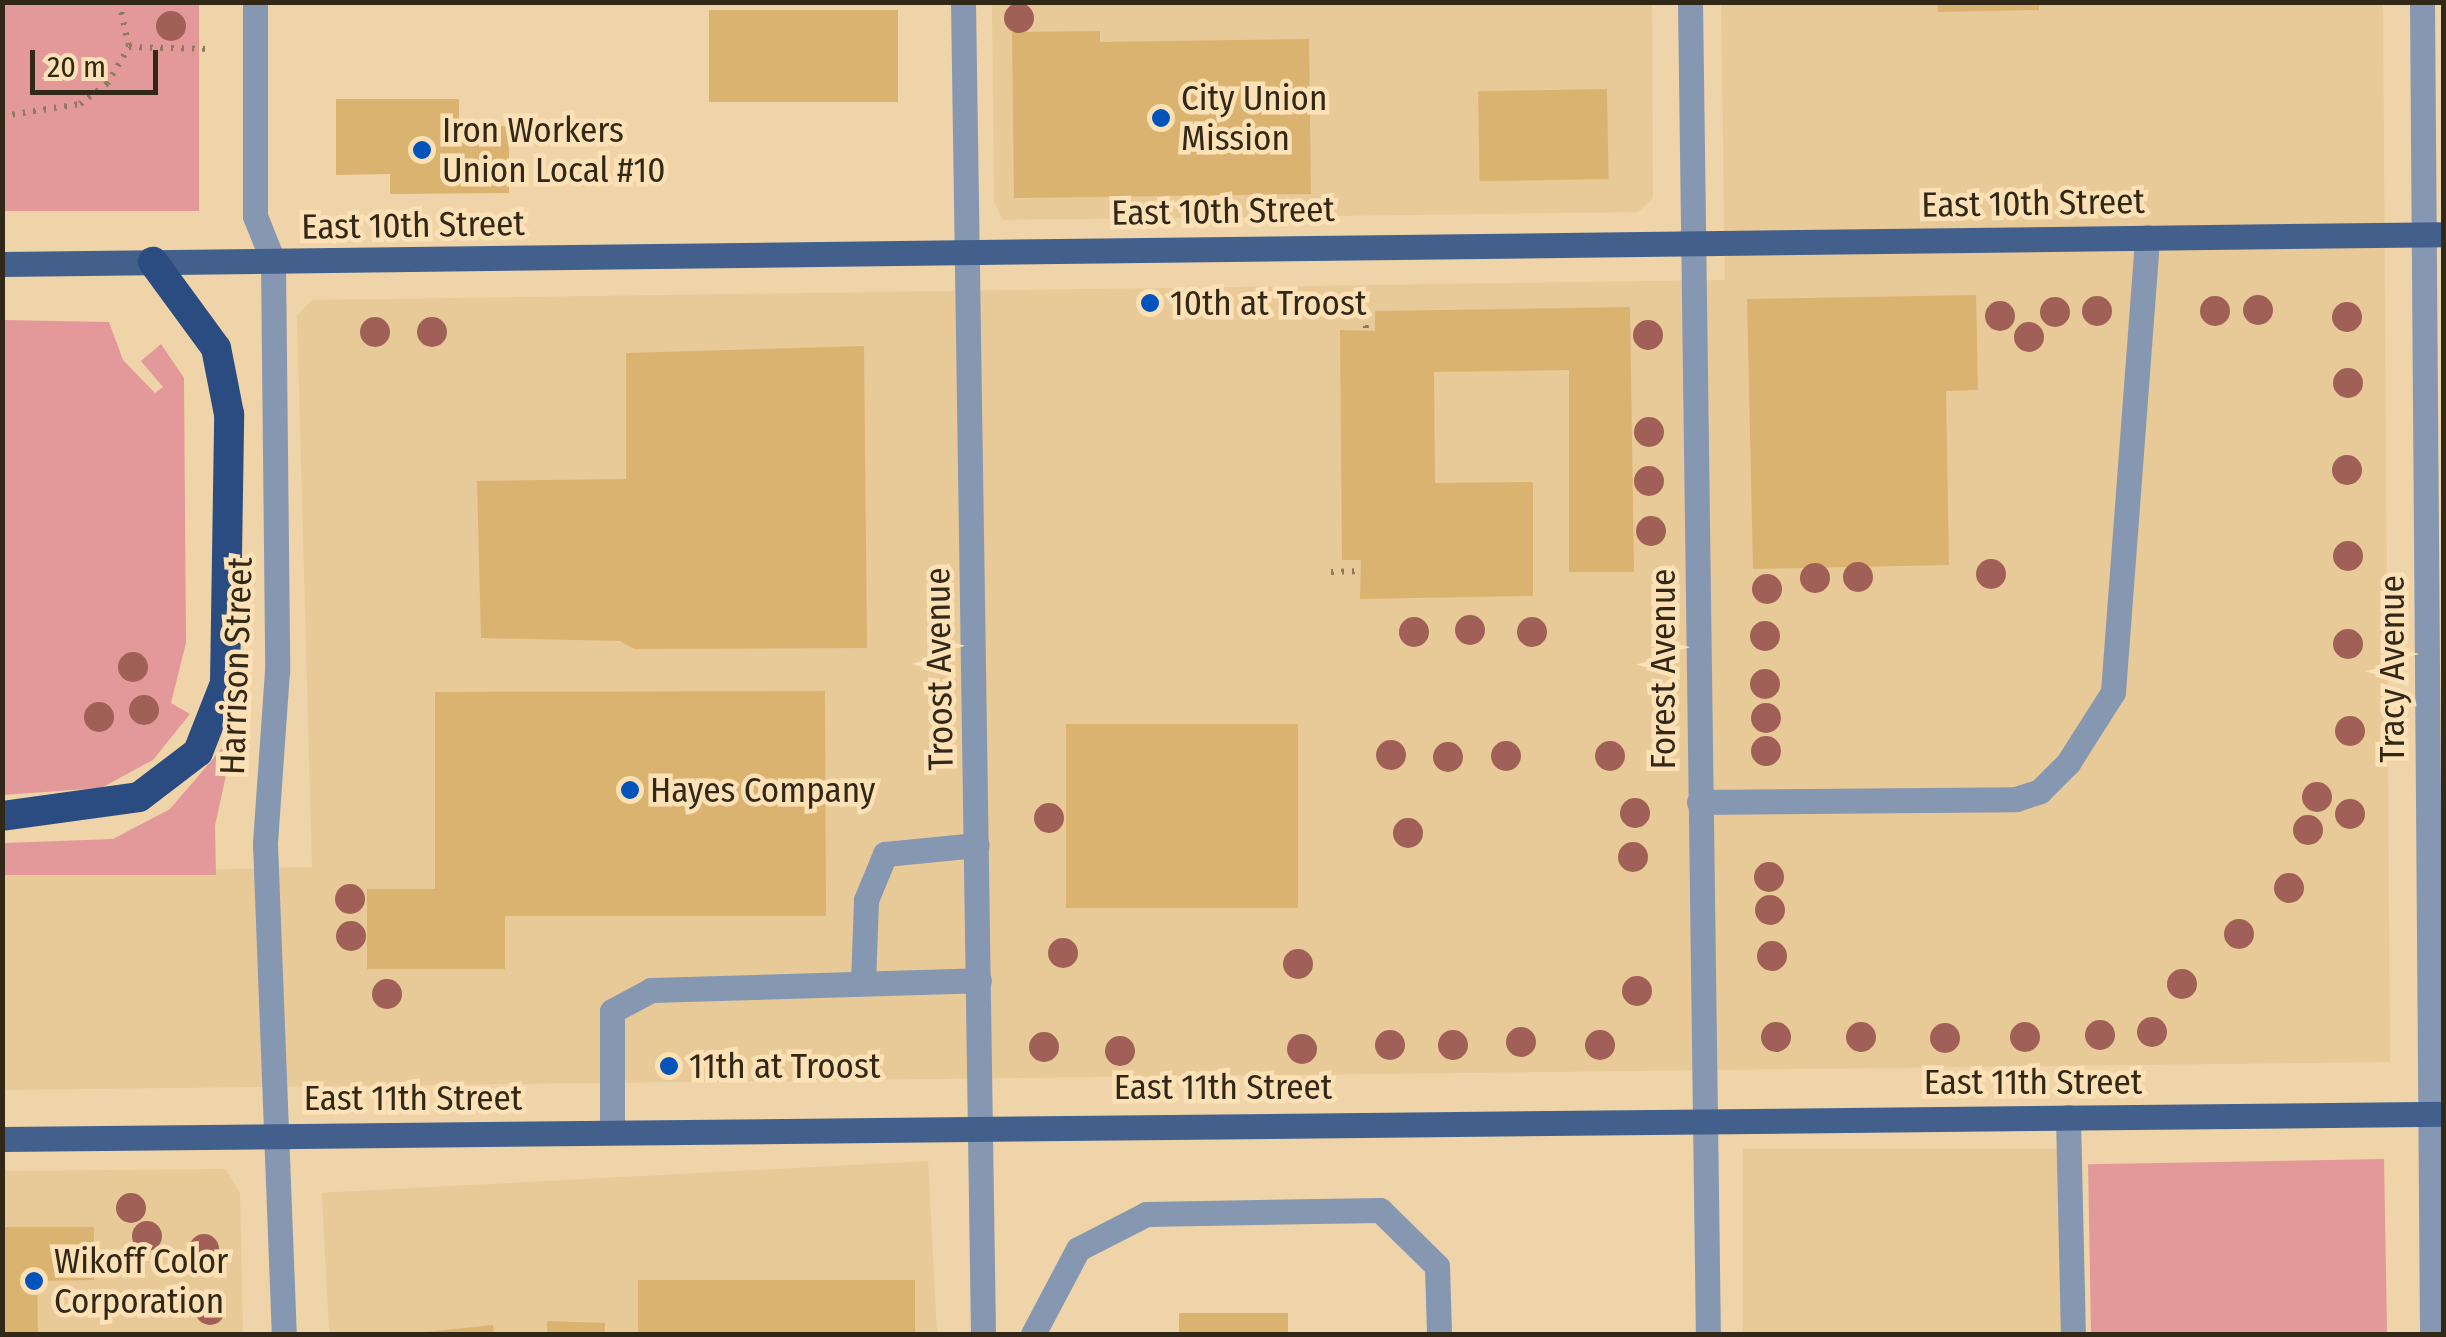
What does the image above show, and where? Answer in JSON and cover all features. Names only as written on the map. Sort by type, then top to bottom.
[{"type":"highway","points":[[2,816],[139,797],[198,752],[225,683],[229,414],[216,348],[153,262]]},
{"type":"main road","name":"East 10th Street","points":[[2,264],[965,248],[2432,234]]},
{"type":"main road","name":"East 11th Street","points":[[2,1139],[981,1123],[2437,1114]]},
{"type":"street","name":"Harrison Street","points":[[255,2],[256,216],[273,261],[276,672],[265,844],[284,1334]]},
{"type":"street","name":"Troost Avenue","points":[[963,2],[983,1334]]},
{"type":"street","name":"Forest Avenue","points":[[1690,2],[1708,1334]]},
{"type":"street","name":"Tracy Avenue","points":[[2422,2],[2432,234],[2437,1114],[2432,1334]]},
{"type":"street","points":[[1699,802],[2016,800],[2040,791],[2068,763],[2114,692],[2147,237]]},
{"type":"street","points":[[864,983],[866,900],[885,854],[977,844]]},
{"type":"street","points":[[612,1132],[612,1011],[651,990],[979,980]]},
{"type":"street","points":[[2068,1117],[2073,1334]]},
{"type":"street","points":[[1034,1334],[1078,1249],[1146,1214],[1380,1210],[1436,1266],[1439,1334]]},
{"type":"path","points":[[2,116],[80,104],[107,84],[129,47],[119,2]]},
{"type":"path","points":[[129,47],[210,50]]},
{"type":"path","points":[[1348,296],[1349,315],[1365,315],[1366,330]]},
{"type":"path","points":[[1332,572],[1361,571]]},
{"type":"shaded area","points":[[2,3],[199,3],[199,211],[2,211]]},
{"type":"shaded area","points":[[992,3],[1652,3],[1653,198],[1638,212],[1003,220],[994,201]]},
{"type":"shaded area","points":[[1721,3],[2383,3],[2390,1062],[3,1090],[2,875],[312,867],[297,316],[312,300],[1725,280]]},
{"type":"shaded area","points":[[2,320],[109,322],[123,360],[155,393],[163,387],[141,361],[161,344],[184,378],[186,643],[171,703],[190,714],[153,760],[101,788],[3,795]]},
{"type":"shaded area","points":[[235,733],[215,826],[216,875],[3,875],[3,843],[113,839],[170,809]]},
{"type":"shaded area","points":[[1743,1149],[2061,1149],[2061,1334],[1743,1334]]},
{"type":"shaded area","points":[[2384,1159],[2387,1334],[2091,1334],[2088,1164]]},
{"type":"shaded area","points":[[928,1161],[937,1334],[329,1334],[322,1193]]},
{"type":"shaded area","points":[[226,1169],[240,1194],[243,1334],[3,1334],[2,1171]]},
{"type":"building","points":[[1937,2],[2039,2],[2039,10],[1938,12]]},
{"type":"building","points":[[709,10],[898,10],[898,102],[709,102]]},
{"type":"building","name":"City Union Mission","points":[[1100,31],[1100,42],[1309,39],[1311,194],[1014,198],[1012,32]]},
{"type":"building","points":[[1607,89],[1609,179],[1480,181],[1478,91]]},
{"type":"building","name":"Iron Workers Union Local #10","points":[[336,99],[459,99],[459,126],[509,126],[509,193],[390,194],[390,174],[336,175]]},
{"type":"building","points":[[1976,295],[1978,390],[1946,391],[1949,565],[1753,569],[1747,299]]},
{"type":"building","points":[[1630,307],[1634,572],[1569,572],[1569,370],[1434,372],[1435,483],[1533,482],[1533,596],[1360,599],[1361,560],[1342,560],[1340,330],[1375,331],[1375,311]]},
{"type":"building","points":[[864,346],[867,648],[634,649],[620,641],[481,638],[477,481],[626,479],[626,353]]},
{"type":"building","name":"Hayes Company","points":[[825,691],[826,916],[505,916],[505,969],[367,969],[367,889],[435,889],[435,692]]},
{"type":"building","points":[[1066,724],[1298,724],[1298,908],[1066,908]]},
{"type":"building","name":"Wikoff Color Corporation","points":[[2,1227],[94,1227],[94,1280],[37,1281],[38,1334],[2,1334]]},
{"type":"building","points":[[638,1280],[915,1280],[915,1334],[638,1334]]},
{"type":"building","points":[[1179,1313],[1288,1313],[1288,1334],[1179,1334]]},
{"type":"building","points":[[547,1321],[605,1323],[605,1334],[547,1334]]},
{"type":"building","points":[[493,1325],[494,1334],[424,1334],[423,1332]]},
{"type":"place","name":"City Union Mission","points":[[1161,118]]},
{"type":"place","name":"Iron Workers Union Local #10","points":[[422,150]]},
{"type":"place","name":"10th at Troost","points":[[1150,303]]},
{"type":"place","name":"Hayes Company","points":[[630,790]]},
{"type":"place","name":"11th at Troost","points":[[669,1066]]},
{"type":"place","name":"Wikoff Color Corporation","points":[[34,1281]]}]
